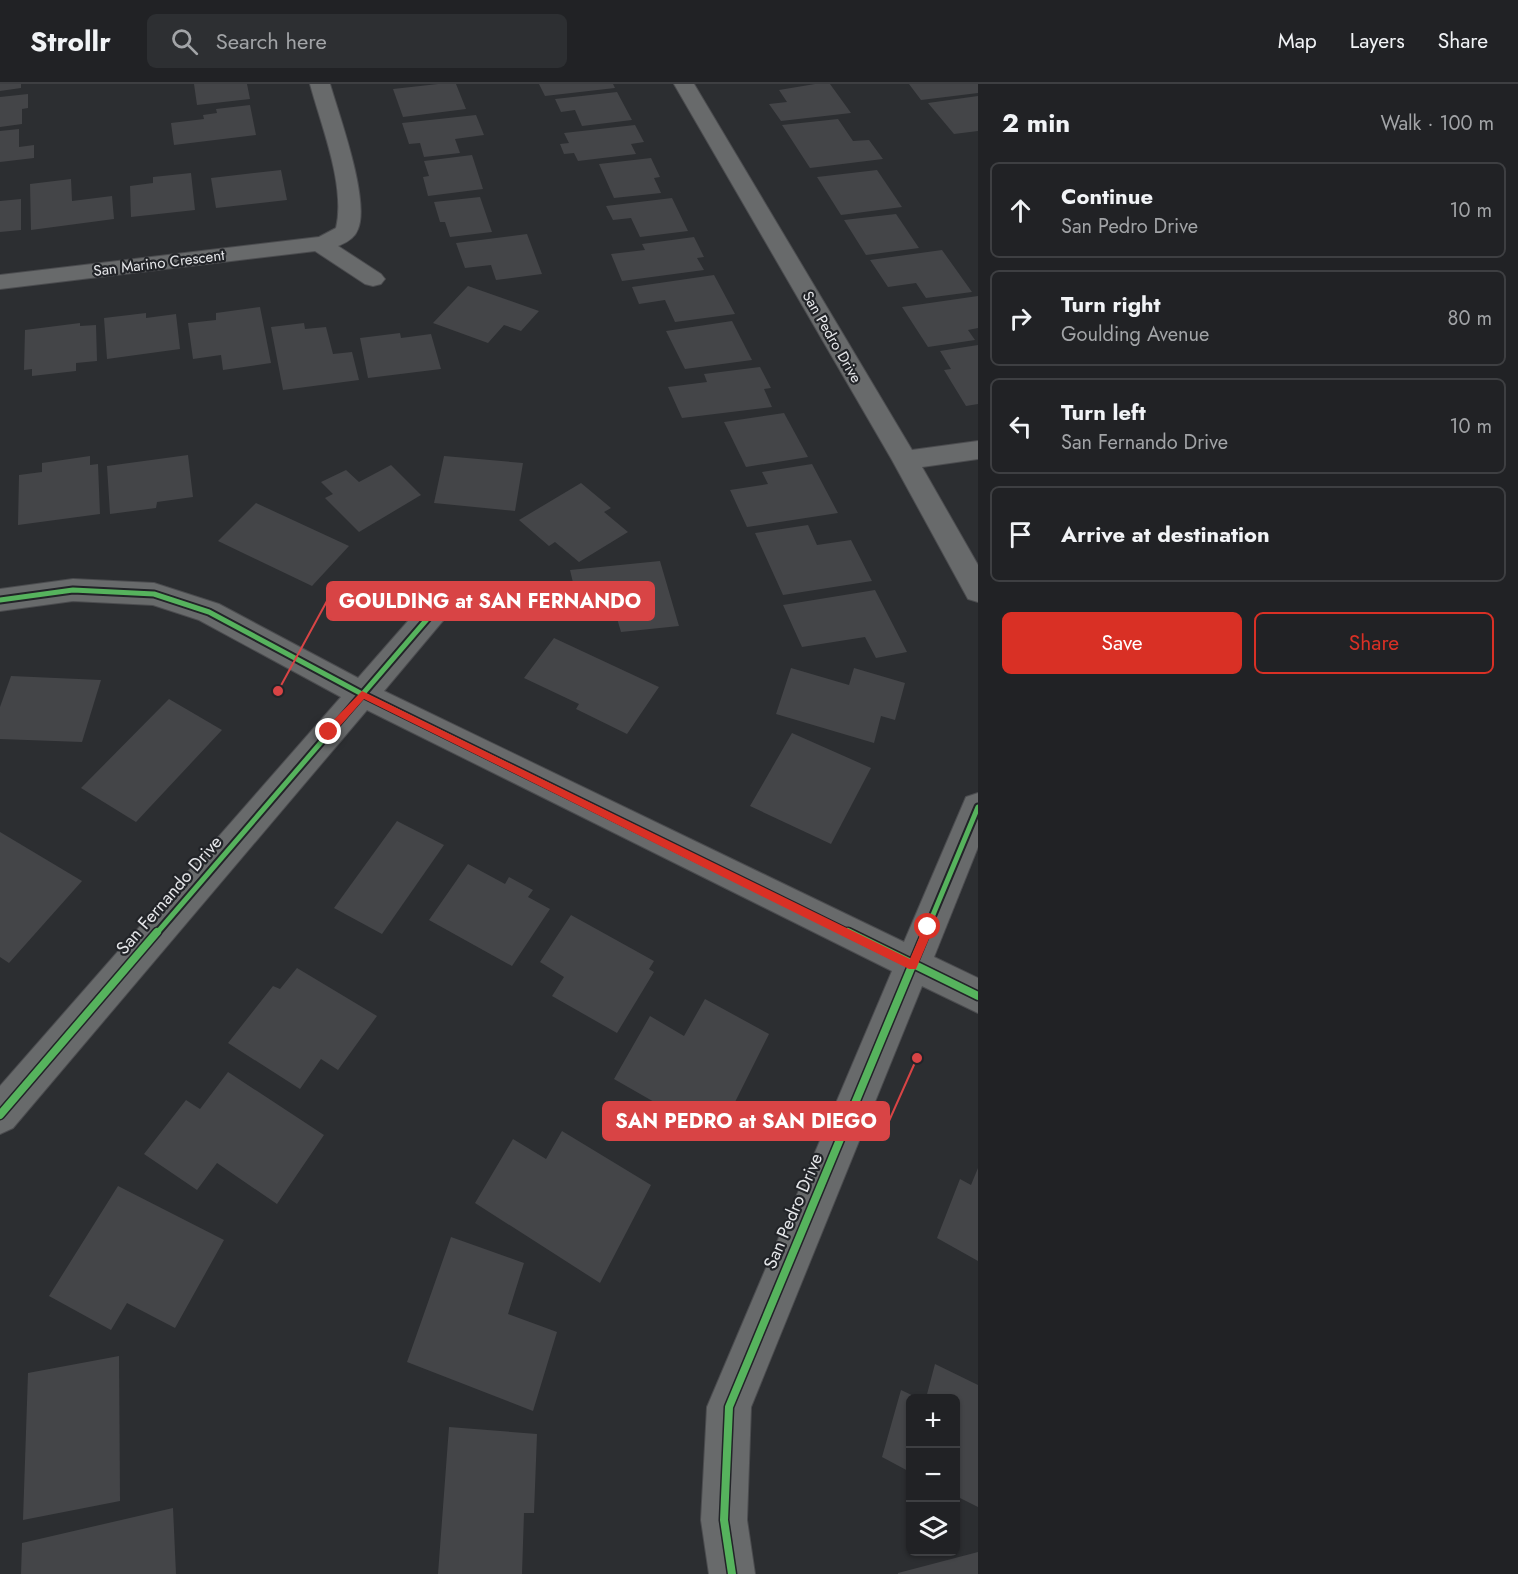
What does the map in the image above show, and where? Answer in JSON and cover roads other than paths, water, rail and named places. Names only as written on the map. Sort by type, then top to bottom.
[{"type":"street","name":"San Marino Crescent","points":[[0,282],[319,244],[334,240],[347,229],[351,210],[345,178],[320,84]]},
{"type":"street","name":"San Pedro Drive","points":[[684,84],[905,460],[978,591]]},
{"type":"street","points":[[319,244],[373,279]]},
{"type":"street","points":[[905,460],[978,450]]},
{"type":"street","points":[[0,600],[73,590],[154,594],[209,612],[362,694],[978,996]]},
{"type":"street","name":"San Fernando Drive","points":[[0,1115],[447,596]]},
{"type":"street","name":"San Pedro Drive","points":[[732,1574],[724,1520],[729,1407],[978,807]]},
{"type":"place","name":"GOULDING at SAN FERNANDO","points":[[278,691]]},
{"type":"place","name":"SAN PEDRO at SAN DIEGO","points":[[917,1058]]}]
